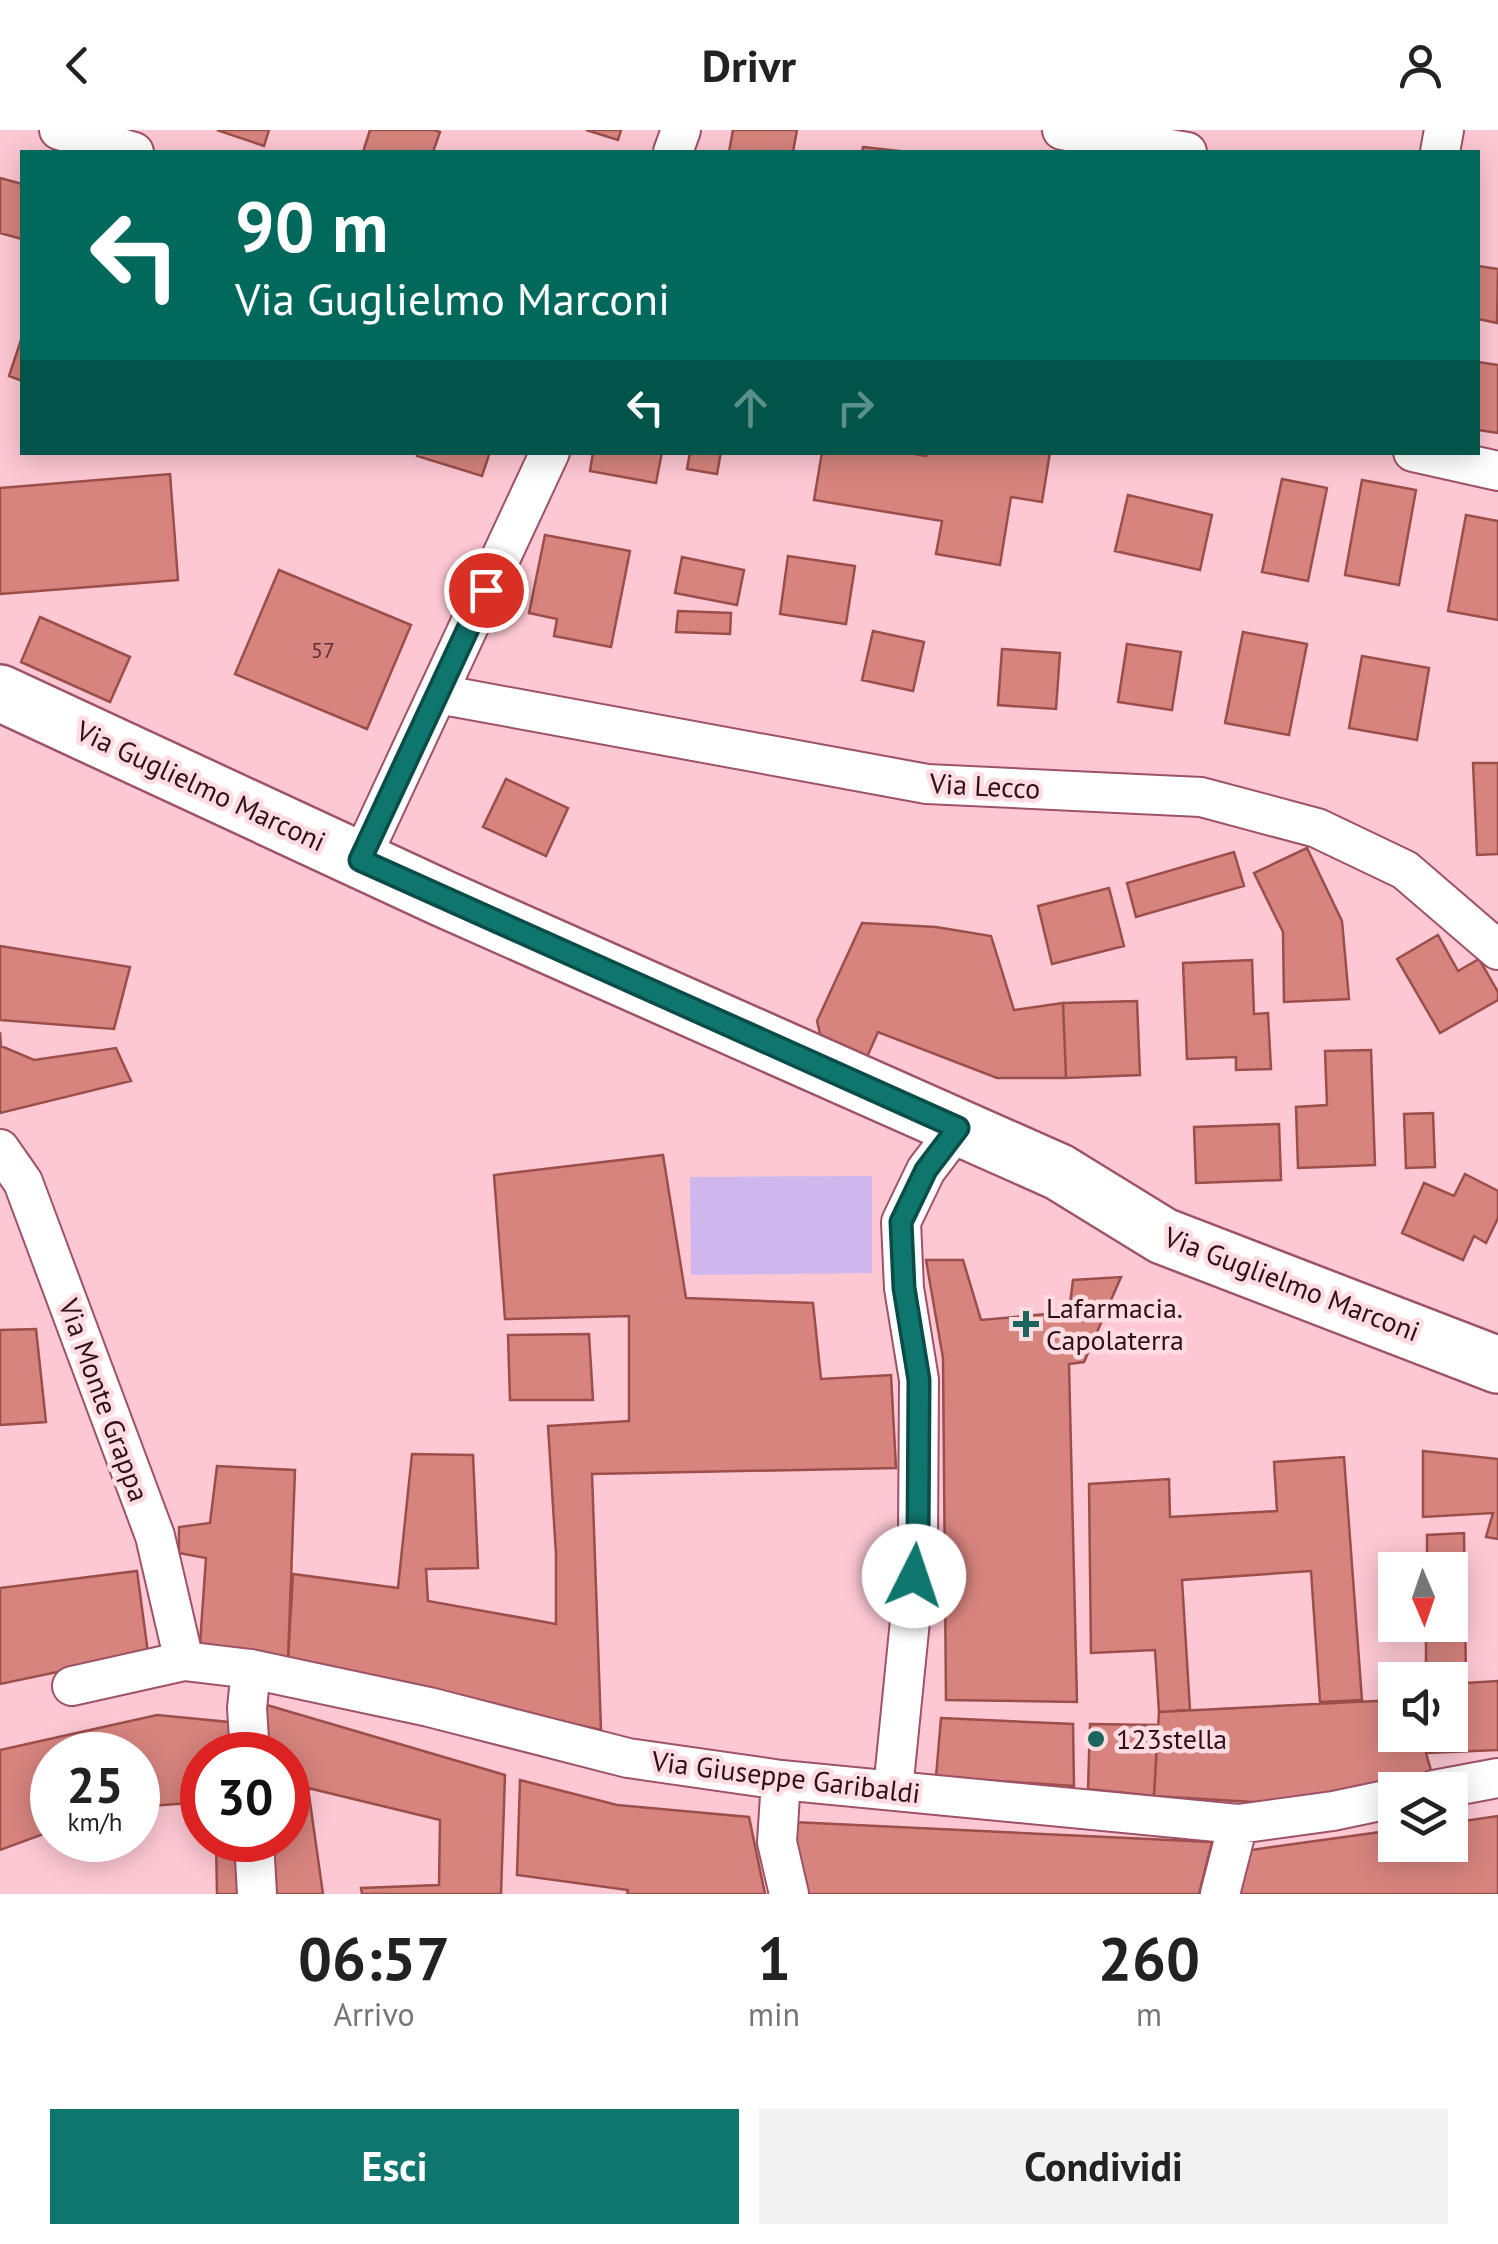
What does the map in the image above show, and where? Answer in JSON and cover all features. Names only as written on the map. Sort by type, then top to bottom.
[{"type":"main road","name":"Via Guglielmo Marconi","points":[[0,693],[360,860],[1059,1172],[1163,1236],[1498,1365]]},
{"type":"street","points":[[59,130],[127,150]]},
{"type":"street","points":[[1062,130],[1176,150]]},
{"type":"street","points":[[360,860],[549,455]]},
{"type":"street","points":[[1426,455],[1498,471]]},
{"type":"street","name":"Via Lecco","points":[[438,694],[927,784],[1200,797],[1318,828],[1405,870],[1498,950]]},
{"type":"street","points":[[892,1790],[918,1541],[919,1380],[904,1288],[901,1222],[926,1170],[958,1128]]},
{"type":"street","name":"Via Monte Grappa","points":[[0,1149],[23,1182],[155,1536],[184,1661]]},
{"type":"street","name":"Via Giuseppe Garibaldi","points":[[72,1686],[184,1661],[251,1669],[628,1758],[781,1780],[1238,1824],[1378,1801]]},
{"type":"street","points":[[249,1732],[251,1669]]},
{"type":"street","points":[[1468,1784],[1498,1778]]},
{"type":"street","points":[[781,1780],[777,1842],[789,1894]]},
{"type":"street","points":[[1220,1894],[1238,1824]]},
{"type":"street","points":[[255,1862],[257,1894]]},
{"type":"shaded area","points":[[872,1176],[872,1273],[691,1275],[690,1177]]},
{"type":"building","points":[[217,130],[269,130],[264,146]]},
{"type":"building","points":[[370,130],[440,132],[434,150],[364,150]]},
{"type":"building","points":[[586,130],[621,130],[618,140]]},
{"type":"building","points":[[733,130],[797,130],[793,150],[729,150]]},
{"type":"building","points":[[0,178],[20,183],[20,238],[0,233]]},
{"type":"building","points":[[1480,266],[1498,269],[1497,323],[1480,319]]},
{"type":"building","points":[[20,343],[20,380],[9,376]]},
{"type":"building","points":[[1480,362],[1498,365],[1498,433],[1480,430]]},
{"type":"building","points":[[417,455],[489,455],[482,476]]},
{"type":"building","points":[[593,455],[661,455],[656,483],[590,471]]},
{"type":"building","points":[[689,455],[720,455],[717,474],[687,469]]},
{"type":"building","points":[[822,455],[1050,455],[1042,502],[1011,497],[1000,565],[936,554],[942,521],[814,500]]},
{"type":"building","points":[[170,474],[178,580],[0,594],[0,488]]},
{"type":"building","points":[[1282,479],[1327,488],[1308,581],[1262,572]]},
{"type":"building","points":[[1362,480],[1416,490],[1399,585],[1345,575]]},
{"type":"building","points":[[1128,495],[1212,515],[1200,570],[1115,551]]},
{"type":"building","points":[[1466,515],[1498,521],[1498,620],[1448,611]]},
{"type":"building","points":[[545,535],[630,551],[611,647],[554,636],[557,619],[529,613]]},
{"type":"building","points":[[788,556],[855,566],[846,624],[780,614]]},
{"type":"building","points":[[682,557],[744,570],[737,605],[675,593]]},
{"type":"building","points":[[279,570],[411,625],[367,729],[235,674]]},
{"type":"building","points":[[678,611],[731,613],[730,634],[676,632]]},
{"type":"building","points":[[40,617],[130,657],[110,702],[21,662]]},
{"type":"building","points":[[873,631],[924,642],[913,691],[862,680]]},
{"type":"building","points":[[1243,632],[1307,644],[1289,735],[1225,723]]},
{"type":"building","points":[[1127,644],[1181,652],[1172,710],[1118,702]]},
{"type":"building","points":[[1002,649],[1060,653],[1056,709],[998,705]]},
{"type":"building","points":[[1362,656],[1429,668],[1417,740],[1349,728]]},
{"type":"building","points":[[1473,763],[1498,763],[1498,854],[1477,855]]},
{"type":"building","points":[[506,779],[568,808],[546,856],[483,827]]},
{"type":"building","points":[[1307,848],[1342,921],[1349,999],[1284,1002],[1283,932],[1254,873]]},
{"type":"building","points":[[1234,852],[1244,886],[1136,917],[1127,883]]},
{"type":"building","points":[[1109,888],[1124,946],[1052,964],[1038,906]]},
{"type":"building","points":[[862,923],[936,927],[991,936],[1014,1010],[1063,1003],[1066,1078],[997,1078],[878,1032],[867,1057],[821,1038],[817,1021]]},
{"type":"building","points":[[1438,935],[1458,971],[1479,959],[1498,992],[1498,1000],[1440,1033],[1397,959]]},
{"type":"building","points":[[0,946],[130,967],[114,1029],[0,1020]]},
{"type":"building","points":[[1252,960],[1254,1014],[1268,1013],[1271,1069],[1236,1070],[1236,1057],[1187,1059],[1183,963]]},
{"type":"building","points":[[1137,1001],[1140,1075],[1066,1078],[1063,1003]]},
{"type":"building","points":[[0,1032],[1,1046],[34,1060],[116,1048],[131,1081],[0,1113]]},
{"type":"building","points":[[1371,1050],[1375,1165],[1298,1168],[1296,1107],[1327,1105],[1325,1051]]},
{"type":"building","points":[[1433,1113],[1435,1167],[1406,1168],[1404,1114]]},
{"type":"building","points":[[1279,1124],[1281,1180],[1196,1183],[1194,1127]]},
{"type":"building","points":[[663,1155],[686,1298],[813,1303],[821,1379],[891,1375],[896,1468],[592,1474],[601,1730],[288,1660],[293,1574],[398,1588],[412,1454],[473,1455],[478,1568],[426,1569],[428,1601],[556,1624],[548,1426],[629,1421],[629,1316],[505,1319],[494,1175]]},
{"type":"building","points":[[1465,1174],[1498,1191],[1498,1218],[1486,1243],[1474,1236],[1463,1260],[1402,1233],[1424,1183],[1454,1196]]},
{"type":"building","points":[[926,1260],[963,1260],[981,1320],[1069,1312],[1073,1280],[1121,1277],[1084,1362],[1069,1364],[1077,1702],[946,1700],[943,1358]]},
{"type":"building","points":[[36,1329],[46,1422],[0,1425],[0,1330]]},
{"type":"building","points":[[589,1334],[593,1400],[510,1400],[508,1335]]},
{"type":"building","points":[[1423,1451],[1498,1459],[1498,1539],[1486,1537],[1493,1513],[1423,1517]]},
{"type":"building","points":[[1344,1457],[1362,1700],[1320,1702],[1311,1571],[1182,1580],[1190,1710],[1159,1712],[1155,1650],[1091,1653],[1089,1484],[1169,1479],[1170,1517],[1277,1511],[1274,1462]]},
{"type":"building","points":[[217,1466],[295,1470],[288,1660],[200,1644],[206,1558],[179,1553],[179,1527],[210,1523]]},
{"type":"building","points":[[1464,1533],[1464,1552],[1427,1552],[1427,1535]]},
{"type":"building","points":[[137,1571],[148,1653],[0,1684],[0,1588]]},
{"type":"building","points":[[1426,1642],[1465,1642],[1466,1662],[1426,1662]]},
{"type":"building","points":[[1498,1681],[1498,1750],[1468,1751],[1468,1683]]},
{"type":"building","points":[[1378,1701],[1378,1752],[1450,1752],[1426,1753],[1431,1772],[1378,1772],[1378,1784],[1269,1803],[1154,1796],[1159,1712]]},
{"type":"building","points":[[260,1703],[505,1775],[501,1894],[362,1894],[361,1888],[439,1885],[440,1820],[310,1788],[310,1732],[259,1732]]},
{"type":"building","points":[[157,1715],[239,1723],[240,1732],[180,1732],[180,1804],[160,1805],[160,1732],[81,1732]]},
{"type":"building","points":[[941,1718],[1073,1724],[1074,1786],[936,1777]]},
{"type":"building","points":[[1090,1724],[1158,1725],[1154,1796],[1088,1789]]},
{"type":"building","points":[[30,1743],[30,1839],[0,1850],[0,1750]]},
{"type":"building","points":[[520,1780],[617,1805],[749,1817],[765,1894],[627,1894],[628,1890],[517,1875]]},
{"type":"building","points":[[310,1802],[323,1894],[268,1894],[264,1862],[310,1862]]},
{"type":"building","points":[[1498,1816],[1498,1894],[1240,1894],[1251,1850],[1378,1832],[1378,1862],[1468,1862],[1468,1820]]},
{"type":"building","points":[[793,1822],[1212,1842],[1199,1894],[801,1894]]},
{"type":"building","points":[[216,1862],[247,1862],[248,1894],[217,1894]]},
{"type":"place","name":"Lafarmacia. Capolaterra","points":[[1026,1324]]},
{"type":"place","name":"123stella","points":[[1096,1739]]},
{"type":"route","points":[[486,590],[360,860],[958,1128],[926,1170],[901,1222],[904,1288],[919,1380],[918,1541],[914,1576]]}]
